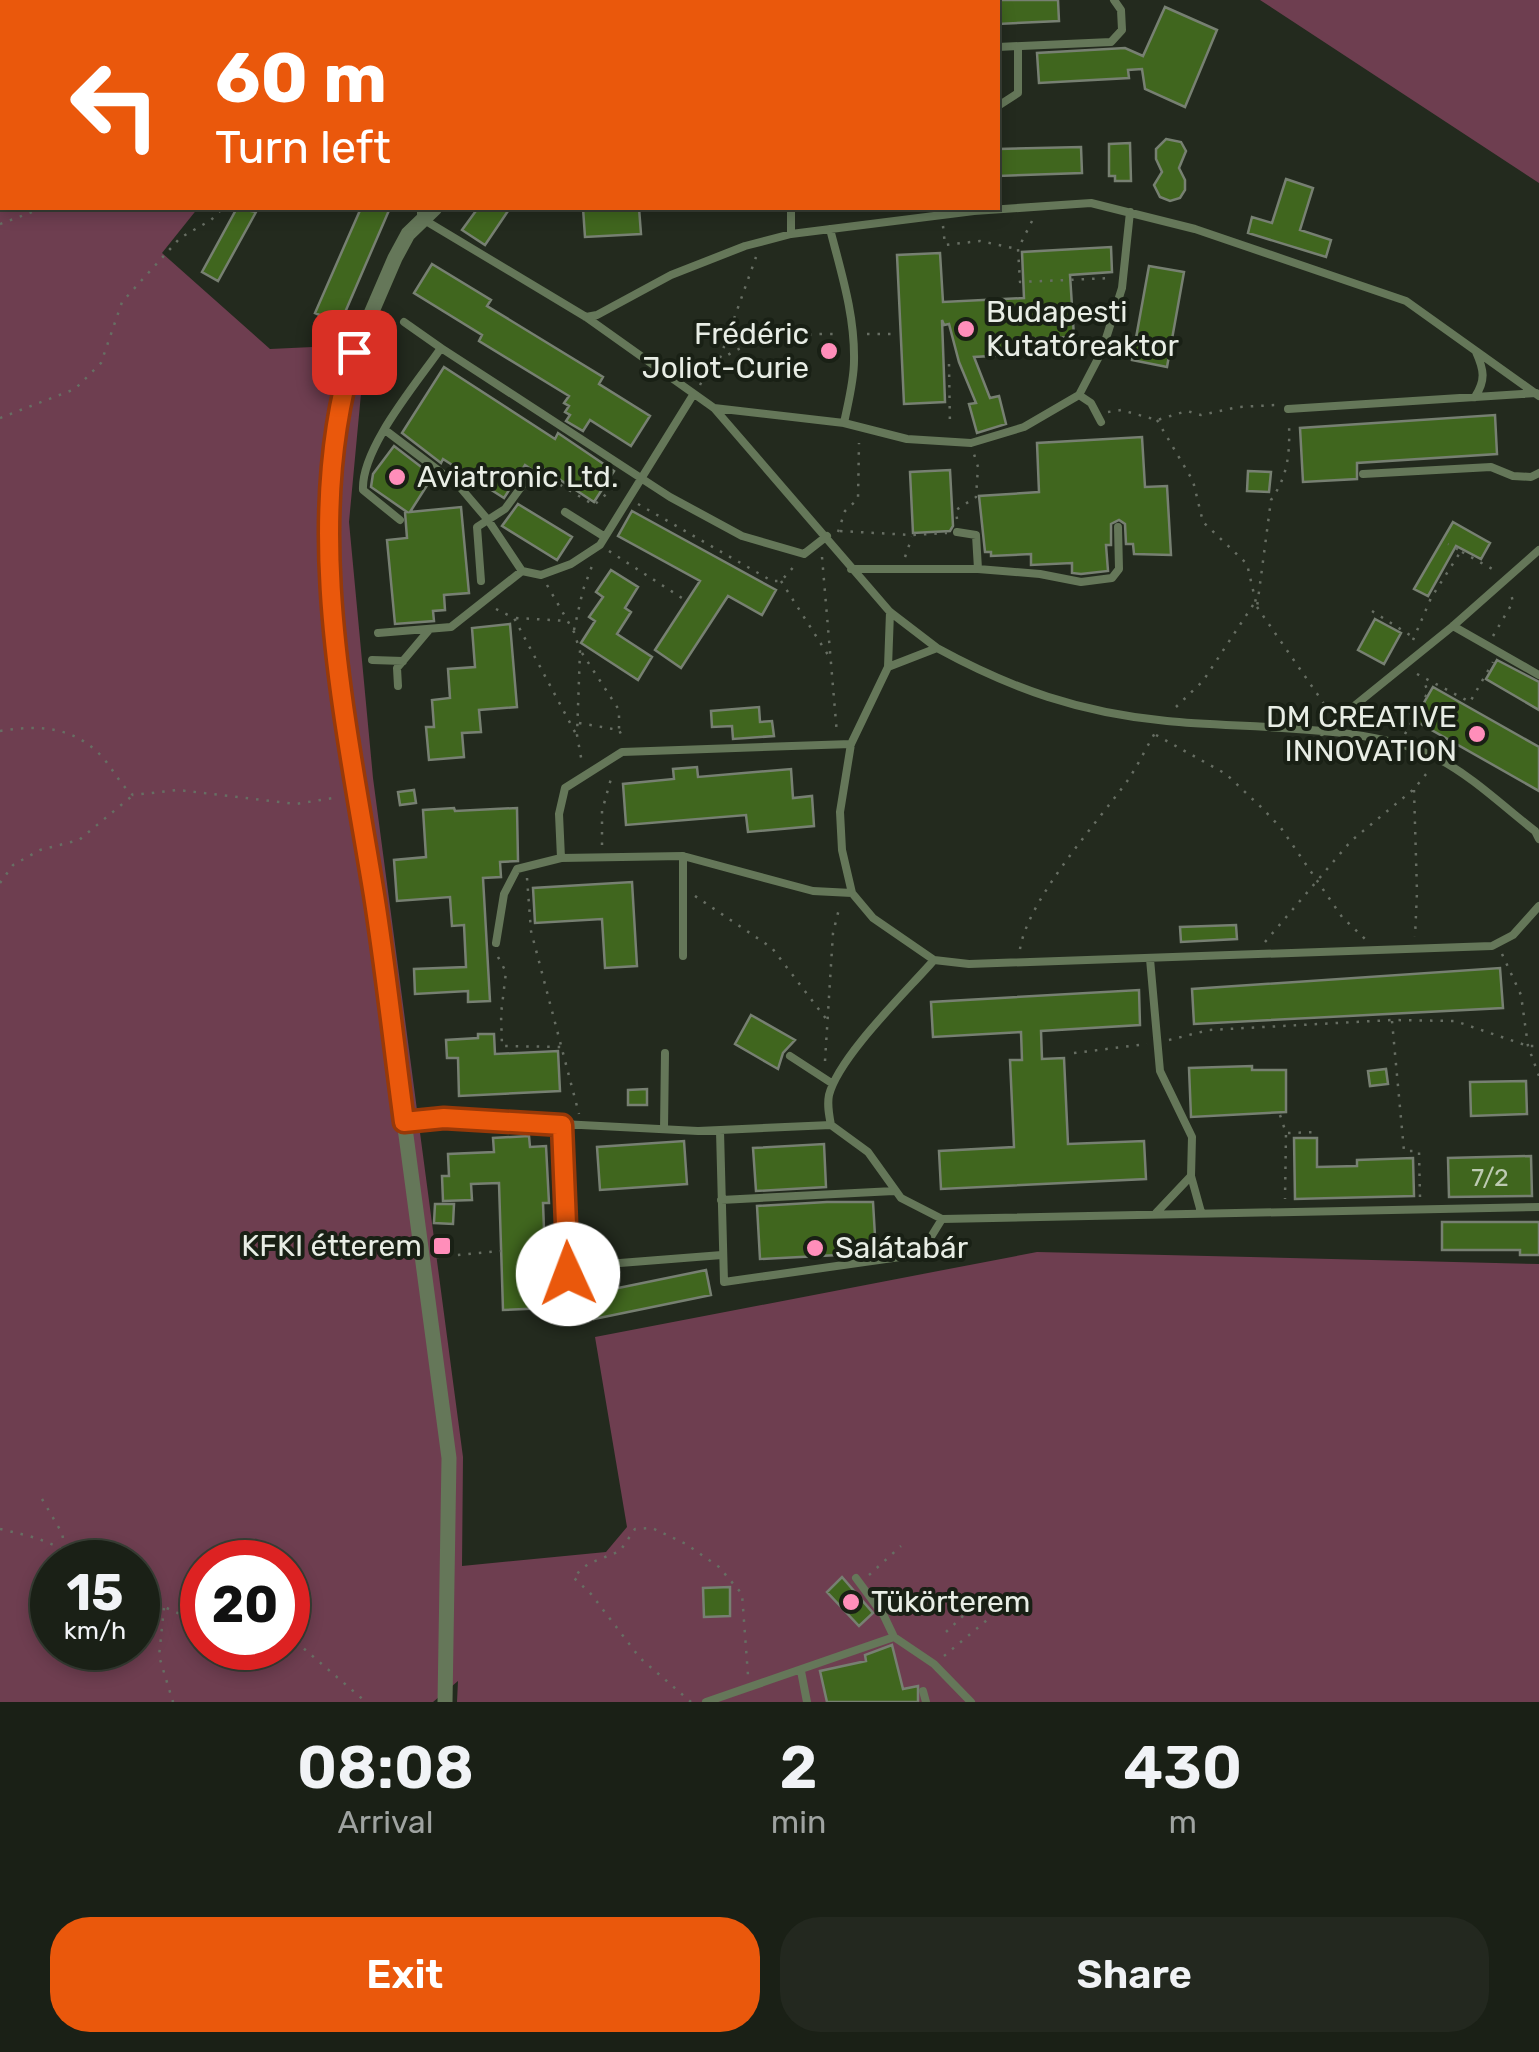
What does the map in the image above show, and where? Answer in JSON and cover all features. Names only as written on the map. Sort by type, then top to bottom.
[{"type":"street","points":[[421,213],[395,258],[354,352],[333,438],[328,498],[330,567],[355,795],[374,895],[448,1458],[449,1598],[444,1702]]},
{"type":"lane","points":[[1000,47],[1111,42],[1122,30],[1121,10],[1114,0]]},
{"type":"lane","points":[[1000,105],[1018,93],[1018,47]]},
{"type":"lane","points":[[1000,208],[1091,204],[1130,212],[1195,229],[1406,301],[1537,395]]},
{"type":"lane","points":[[790,210],[791,234]]},
{"type":"lane","points":[[586,317],[597,315],[671,275],[762,242],[919,213],[942,215],[969,210]]},
{"type":"lane","points":[[714,408],[844,423],[907,439],[971,443],[1024,427],[1079,395],[1102,351],[1123,278],[1130,212]]},
{"type":"lane","points":[[421,213],[586,317],[714,408],[890,612],[937,648],[988,676],[1050,700],[1164,721],[1322,732],[1399,746],[1437,758],[1539,838]]},
{"type":"lane","points":[[830,229],[854,334],[854,365],[844,423]]},
{"type":"lane","points":[[404,322],[643,478],[742,536],[804,554],[828,538]]},
{"type":"lane","points":[[400,520],[363,490],[362,477],[385,430],[441,348]]},
{"type":"lane","points":[[1474,348],[1483,368],[1483,384],[1476,397]]},
{"type":"lane","points":[[1079,395],[1090,403],[1099,418]]},
{"type":"lane","points":[[1288,409],[1537,395]]},
{"type":"lane","points":[[378,633],[451,627],[522,572],[542,575],[571,564],[603,541],[693,396]]},
{"type":"lane","points":[[385,430],[459,486],[488,520],[522,572]]},
{"type":"lane","points":[[1363,474],[1491,468],[1514,476],[1531,477],[1539,473]]},
{"type":"lane","points":[[482,581],[477,528],[505,510],[530,475]]},
{"type":"lane","points":[[565,512],[603,541]]},
{"type":"lane","points":[[852,569],[978,569],[1081,582],[1112,578],[1119,569],[1118,527]]},
{"type":"lane","points":[[957,532],[976,535],[978,569]]},
{"type":"lane","points":[[1322,732],[1454,626],[1539,550]]},
{"type":"lane","points":[[890,612],[888,667],[851,744],[840,812],[842,850],[852,893],[873,918],[934,960],[970,964],[1150,959],[1497,943],[1513,935],[1538,911]]},
{"type":"lane","points":[[1454,626],[1539,675]]},
{"type":"lane","points":[[398,686],[397,668],[429,630]]},
{"type":"lane","points":[[888,667],[937,648]]},
{"type":"lane","points":[[372,660],[403,660]]},
{"type":"lane","points":[[560,858],[560,814],[565,788],[622,752],[851,744]]},
{"type":"lane","points":[[496,943],[504,894],[517,869],[560,858],[683,856],[814,890],[852,893]]},
{"type":"lane","points":[[683,856],[683,956]]},
{"type":"lane","points":[[1150,959],[1160,1071],[1192,1137],[1192,1176],[1201,1212]]},
{"type":"lane","points":[[831,1125],[828,1098],[833,1084],[858,1048],[934,960]]},
{"type":"lane","points":[[664,1129],[665,1053]]},
{"type":"lane","points":[[790,1056],[833,1084]]},
{"type":"lane","points":[[404,1122],[444,1118],[720,1131],[831,1125],[868,1152],[894,1192],[942,1219],[1539,1207]]},
{"type":"lane","points":[[562,1125],[568,1296]]},
{"type":"lane","points":[[720,1131],[724,1282],[907,1256],[926,1245],[942,1219]]},
{"type":"lane","points":[[1155,1214],[1192,1176]]},
{"type":"lane","points":[[721,1200],[894,1192]]},
{"type":"lane","points":[[607,1264],[722,1255]]},
{"type":"lane","points":[[856,1578],[894,1637],[934,1664],[972,1702]]},
{"type":"lane","points":[[706,1702],[894,1637]]},
{"type":"lane","points":[[801,1671],[807,1702]]},
{"type":"lane","points":[[923,1691],[926,1702]]},
{"type":"path","points":[[1040,206],[1018,249],[1020,282],[1123,278]]},
{"type":"path","points":[[0,224],[38,210]]},
{"type":"path","points":[[0,418],[74,388],[88,376],[101,363],[122,302],[180,238],[221,210]]},
{"type":"path","points":[[942,215],[944,245],[980,241],[1018,249]]},
{"type":"path","points":[[718,362],[762,242]]},
{"type":"path","points":[[693,396],[708,370],[740,348],[792,334],[891,334]]},
{"type":"path","points":[[948,364],[950,441]]},
{"type":"path","points":[[1021,962],[1020,946],[1029,920],[1130,776],[1154,734],[1203,681],[1256,604],[1271,500],[1280,488],[1290,457],[1288,409],[1259,406],[1201,415],[1187,411],[1156,420],[1120,410],[1099,418]]},
{"type":"path","points":[[1156,420],[1193,481],[1202,522],[1248,564],[1256,604],[1336,720]]},
{"type":"path","points":[[838,745],[822,547],[838,531],[845,512],[858,499],[860,437]]},
{"type":"path","points":[[838,531],[912,535],[957,532],[956,510],[976,498],[978,468],[971,443]]},
{"type":"path","points":[[530,475],[544,474],[594,505],[612,489],[772,581],[781,582]]},
{"type":"path","points":[[900,569],[912,535]]},
{"type":"path","points":[[574,632],[582,590],[603,541],[682,598]]},
{"type":"path","points":[[1460,551],[1508,578],[1513,602],[1488,646]]},
{"type":"path","points":[[781,582],[804,554]]},
{"type":"path","points":[[542,575],[574,632],[580,651],[619,710],[619,730]]},
{"type":"path","points":[[781,582],[831,659]]},
{"type":"path","points":[[484,602],[514,618],[568,621]]},
{"type":"path","points":[[1372,611],[1414,638]]},
{"type":"path","points":[[514,618],[577,735]]},
{"type":"path","points":[[580,651],[577,735],[585,776]]},
{"type":"path","points":[[1399,746],[1428,692],[1423,677]]},
{"type":"path","points":[[0,731],[31,726],[57,728],[76,735],[105,760],[133,795]]},
{"type":"path","points":[[1154,734],[1226,774],[1282,828],[1314,880],[1374,950]]},
{"type":"path","points":[[1254,955],[1314,880],[1351,841],[1414,789],[1437,758]]},
{"type":"path","points":[[1414,789],[1414,949]]},
{"type":"path","points":[[0,883],[14,865],[40,850],[79,840],[133,795],[178,790],[296,804],[355,795]]},
{"type":"path","points":[[526,867],[531,931],[582,1126]]},
{"type":"path","points":[[684,886],[772,948],[827,1020]]},
{"type":"path","points":[[824,1078],[833,933],[840,905]]},
{"type":"path","points":[[496,943],[506,972],[502,1046],[563,1047]]},
{"type":"path","points":[[1497,943],[1522,995],[1528,1046],[1539,1076]]},
{"type":"path","points":[[1392,1020],[1404,1151],[1419,1151],[1420,1208]]},
{"type":"path","points":[[1074,1053],[1158,1043],[1209,1030],[1392,1020],[1455,1021],[1528,1046],[1539,1046]]},
{"type":"path","points":[[1280,1115],[1286,1133],[1284,1211]]},
{"type":"path","points":[[1286,1133],[1318,1132]]},
{"type":"path","points":[[423,1258],[500,1251]]},
{"type":"path","points":[[42,1499],[64,1540]]},
{"type":"path","points":[[691,1702],[640,1658],[591,1594],[573,1578],[588,1564],[620,1551],[635,1529],[652,1528],[686,1544],[719,1566],[742,1594],[749,1686]]},
{"type":"path","points":[[0,1529],[45,1540]]},
{"type":"path","points":[[864,1586],[871,1572],[901,1546]]},
{"type":"path","points":[[160,1606],[180,1615]]},
{"type":"path","points":[[164,1608],[159,1656],[173,1702]]},
{"type":"path","points":[[946,1632],[964,1615]]},
{"type":"path","points":[[934,1664],[993,1615]]},
{"type":"path","points":[[310,1654],[366,1702]]},
{"type":"shaded area","points":[[1260,0],[1539,0],[1539,183]]},
{"type":"shaded area","points":[[0,210],[196,210],[162,253],[270,349],[377,344],[362,383],[349,522],[373,778],[463,1457],[462,1566],[606,1552],[627,1527],[595,1337],[1037,1252],[1539,1264],[1539,1702],[457,1702],[458,1681],[433,1702],[0,1702]]},
{"type":"building","points":[[1000,0],[1058,0],[1059,21],[1000,24]]},
{"type":"building","points":[[1165,7],[1217,30],[1185,107],[1145,89],[1142,69],[1128,70],[1129,78],[1039,83],[1037,53],[1125,48],[1143,56]]},
{"type":"building","points":[[1166,139],[1181,142],[1186,151],[1179,168],[1185,190],[1180,198],[1170,201],[1160,197],[1154,185],[1162,172],[1156,149]]},
{"type":"building","points":[[1130,143],[1131,181],[1115,181],[1115,176],[1109,176],[1109,144]]},
{"type":"building","points":[[1081,147],[1082,173],[1000,176],[1000,149]]},
{"type":"building","points":[[1286,179],[1313,188],[1300,230],[1331,240],[1326,257],[1248,233],[1252,217],[1272,223]]},
{"type":"building","points":[[236,210],[256,212],[218,281],[202,272]]},
{"type":"building","points":[[360,210],[389,210],[340,324],[315,313]]},
{"type":"building","points":[[477,210],[509,210],[485,245],[462,230]]},
{"type":"building","points":[[583,210],[639,210],[641,234],[585,237]]},
{"type":"building","points":[[1111,247],[1112,272],[1070,275],[1074,337],[1026,339],[1027,354],[974,357],[990,398],[999,396],[1006,424],[977,433],[969,404],[976,403],[949,324],[944,325],[942,320],[945,402],[904,404],[897,255],[940,253],[943,302],[1024,298],[1022,252]]},
{"type":"building","points":[[432,264],[491,300],[487,306],[603,377],[599,384],[650,416],[631,446],[590,420],[583,431],[566,421],[569,406],[564,403],[569,396],[479,341],[482,335],[414,293]]},
{"type":"building","points":[[1149,266],[1184,272],[1167,367],[1132,360]]},
{"type":"building","points":[[444,367],[555,439],[558,433],[614,471],[594,502],[542,468],[538,474],[525,465],[504,498],[443,459],[441,463],[402,433]]},
{"type":"building","points":[[1495,415],[1497,454],[1357,463],[1357,479],[1303,482],[1300,428]]},
{"type":"building","points":[[1142,437],[1145,487],[1167,486],[1171,555],[1134,554],[1133,544],[1126,544],[1125,524],[1119,520],[1111,524],[1111,545],[1106,545],[1108,571],[1072,573],[1072,563],[1031,565],[1031,554],[991,556],[991,552],[985,552],[979,496],[1039,492],[1037,443]]},
{"type":"building","points":[[394,446],[433,476],[410,512],[461,507],[469,593],[444,595],[445,610],[433,611],[434,621],[395,624],[387,540],[407,538],[407,512],[371,487],[373,474]]},
{"type":"building","points":[[950,470],[953,526],[950,531],[913,533],[910,472]]},
{"type":"building","points":[[1248,471],[1271,472],[1269,492],[1247,491]]},
{"type":"building","points":[[518,504],[572,537],[557,560],[502,526]]},
{"type":"building","points":[[632,511],[776,590],[762,615],[728,596],[681,668],[655,650],[700,581],[618,536]]},
{"type":"building","points":[[1453,522],[1490,543],[1481,559],[1456,546],[1428,596],[1414,589]]},
{"type":"building","points":[[611,570],[638,587],[625,608],[631,612],[617,634],[652,657],[638,680],[581,643],[595,621],[589,617],[603,597],[596,592]]},
{"type":"building","points":[[1375,619],[1401,633],[1384,664],[1358,650]]},
{"type":"building","points":[[510,624],[517,707],[479,710],[481,732],[462,733],[464,757],[429,760],[426,727],[434,727],[432,700],[450,698],[448,669],[475,667],[472,628]]},
{"type":"building","points":[[1497,660],[1539,682],[1539,710],[1486,679]]},
{"type":"building","name":"DM CREATIVE INNOVATION","points":[[1433,687],[1539,747],[1539,791],[1414,720]]},
{"type":"building","points":[[759,707],[760,722],[772,721],[774,736],[733,739],[732,726],[712,727],[711,711]]},
{"type":"building","points":[[697,767],[698,777],[791,769],[793,798],[812,796],[814,826],[748,832],[746,815],[626,825],[623,784],[674,779],[673,769]]},
{"type":"building","points":[[414,790],[416,803],[400,805],[398,792]]},
{"type":"building","points":[[517,808],[518,861],[500,862],[501,877],[483,878],[490,1001],[468,1002],[468,991],[415,994],[414,969],[466,967],[464,925],[452,926],[450,897],[397,901],[394,860],[426,857],[423,810]]},
{"type":"building","points":[[632,882],[637,966],[605,968],[602,919],[535,923],[533,888]]},
{"type":"building","points":[[1236,925],[1237,939],[1181,942],[1180,927]]},
{"type":"building","points":[[1500,968],[1503,1008],[1194,1024],[1192,989]]},
{"type":"building","points":[[1139,990],[1140,1025],[1041,1031],[1042,1059],[1064,1058],[1068,1144],[1144,1141],[1146,1179],[941,1189],[939,1151],[1014,1147],[1010,1060],[1022,1060],[1021,1032],[933,1037],[931,1002]]},
{"type":"building","points":[[751,1015],[795,1040],[783,1053],[778,1069],[735,1044]]},
{"type":"building","points":[[478,1034],[494,1034],[495,1054],[558,1051],[560,1091],[459,1096],[458,1058],[447,1058],[446,1040],[478,1038]]},
{"type":"building","points":[[1252,1066],[1252,1070],[1286,1070],[1286,1112],[1191,1117],[1189,1068]]},
{"type":"building","points":[[1386,1069],[1388,1084],[1370,1086],[1368,1071]]},
{"type":"building","points":[[1526,1081],[1527,1114],[1471,1116],[1470,1082]]},
{"type":"building","points":[[647,1089],[647,1105],[628,1105],[628,1090]]},
{"type":"building","points":[[529,1136],[530,1147],[546,1146],[549,1203],[543,1203],[547,1308],[503,1310],[499,1183],[471,1184],[472,1200],[443,1201],[442,1176],[449,1176],[448,1154],[494,1152],[493,1138]]},
{"type":"building","points":[[1294,1138],[1317,1138],[1317,1167],[1357,1166],[1357,1160],[1413,1158],[1414,1196],[1295,1199]]},
{"type":"building","points":[[684,1141],[687,1184],[600,1190],[597,1147]]},
{"type":"building","points":[[824,1144],[826,1187],[756,1191],[753,1148]]},
{"type":"building","points":[[1531,1156],[1532,1196],[1449,1197],[1448,1158]]},
{"type":"building","points":[[873,1202],[876,1253],[760,1259],[757,1206]]},
{"type":"building","points":[[435,1204],[454,1204],[453,1224],[434,1223]]},
{"type":"building","points":[[1442,1222],[1539,1222],[1539,1255],[1520,1255],[1520,1250],[1442,1250]]},
{"type":"building","points":[[706,1270],[711,1295],[594,1319],[589,1294]]},
{"type":"building","name":"Tükörterem","points":[[842,1577],[873,1613],[859,1626],[827,1592]]},
{"type":"building","points":[[730,1587],[730,1616],[704,1617],[703,1588]]},
{"type":"building","points":[[892,1645],[903,1689],[918,1686],[918,1702],[827,1702],[820,1671],[866,1661],[865,1655]]},
{"type":"place","name":"Budapesti Kutatóreaktor","points":[[966,329]]},
{"type":"place","name":"Frédéric Joliot-Curie","points":[[829,351]]},
{"type":"place","name":"Aviatronic Ltd.","points":[[397,477]]},
{"type":"place","name":"DM CREATIVE INNOVATION","points":[[1477,734]]},
{"type":"place","name":"KFKI étterem","points":[[442,1246]]},
{"type":"place","name":"Salátabár","points":[[815,1248]]},
{"type":"place","name":"Tükörterem","points":[[851,1602]]},
{"type":"route","points":[[354,352],[333,438],[328,498],[330,567],[355,795],[374,895],[404,1122],[444,1118],[562,1125],[568,1274]]}]
